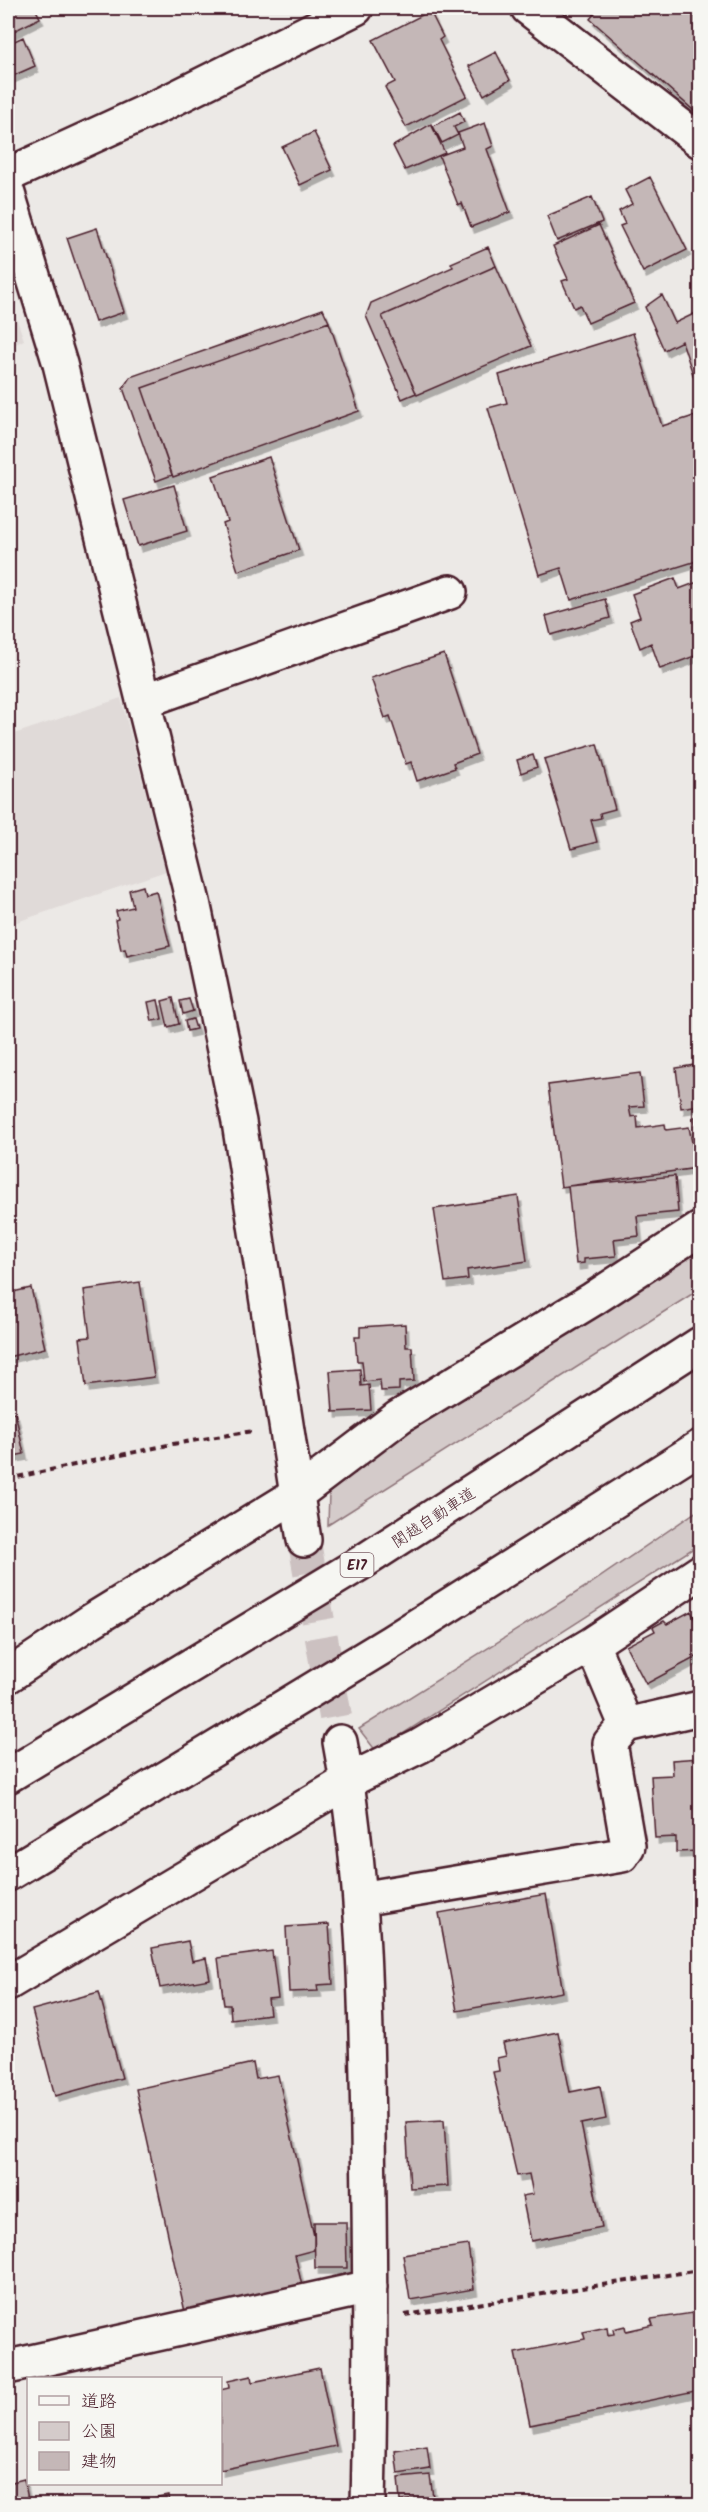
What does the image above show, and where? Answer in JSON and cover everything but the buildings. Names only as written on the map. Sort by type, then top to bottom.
[{"type":"main road","points":[[8,175],[165,103],[356,8]]},
{"type":"main road","points":[[528,8],[700,141]]},
{"type":"main road","points":[[8,194],[60,364],[193,902],[239,1122],[304,1540]]},
{"type":"main road","points":[[144,701],[450,592]]},
{"type":"main road","points":[[8,1676],[91,1621],[296,1495],[399,1417],[593,1299],[700,1229]]},
{"type":"main road","name":"関越自動車道","points":[[8,1776],[364,1561],[700,1344]]},
{"type":"main road","points":[[8,1874],[391,1642],[700,1447]]},
{"type":"main road","points":[[8,1983],[348,1781],[420,1746],[592,1644],[700,1572]]},
{"type":"main road","points":[[592,1644],[626,1725]]},
{"type":"main road","points":[[360,1899],[622,1855],[628,1846],[610,1743],[626,1725],[700,1708]]},
{"type":"main road","points":[[340,1742],[348,1781],[360,1899],[367,2038],[371,2320],[368,2505]]},
{"type":"main road","points":[[8,2367],[370,2287]]},
{"type":"path","points":[[8,1479],[162,1446],[286,1426]]},
{"type":"path","points":[[371,2320],[522,2299],[700,2270]]},
{"type":"shaded area","points":[[8,294],[24,340],[8,348]]},
{"type":"shaded area","points":[[121,698],[166,871],[8,925],[8,736]]},
{"type":"green space","points":[[700,1248],[700,1289],[328,1525],[329,1493],[352,1468]]},
{"type":"green space","points":[[700,1509],[700,1544],[376,1751],[359,1729],[590,1584]]},
{"type":"tunnel","points":[[304,1540],[340,1742]]}]
